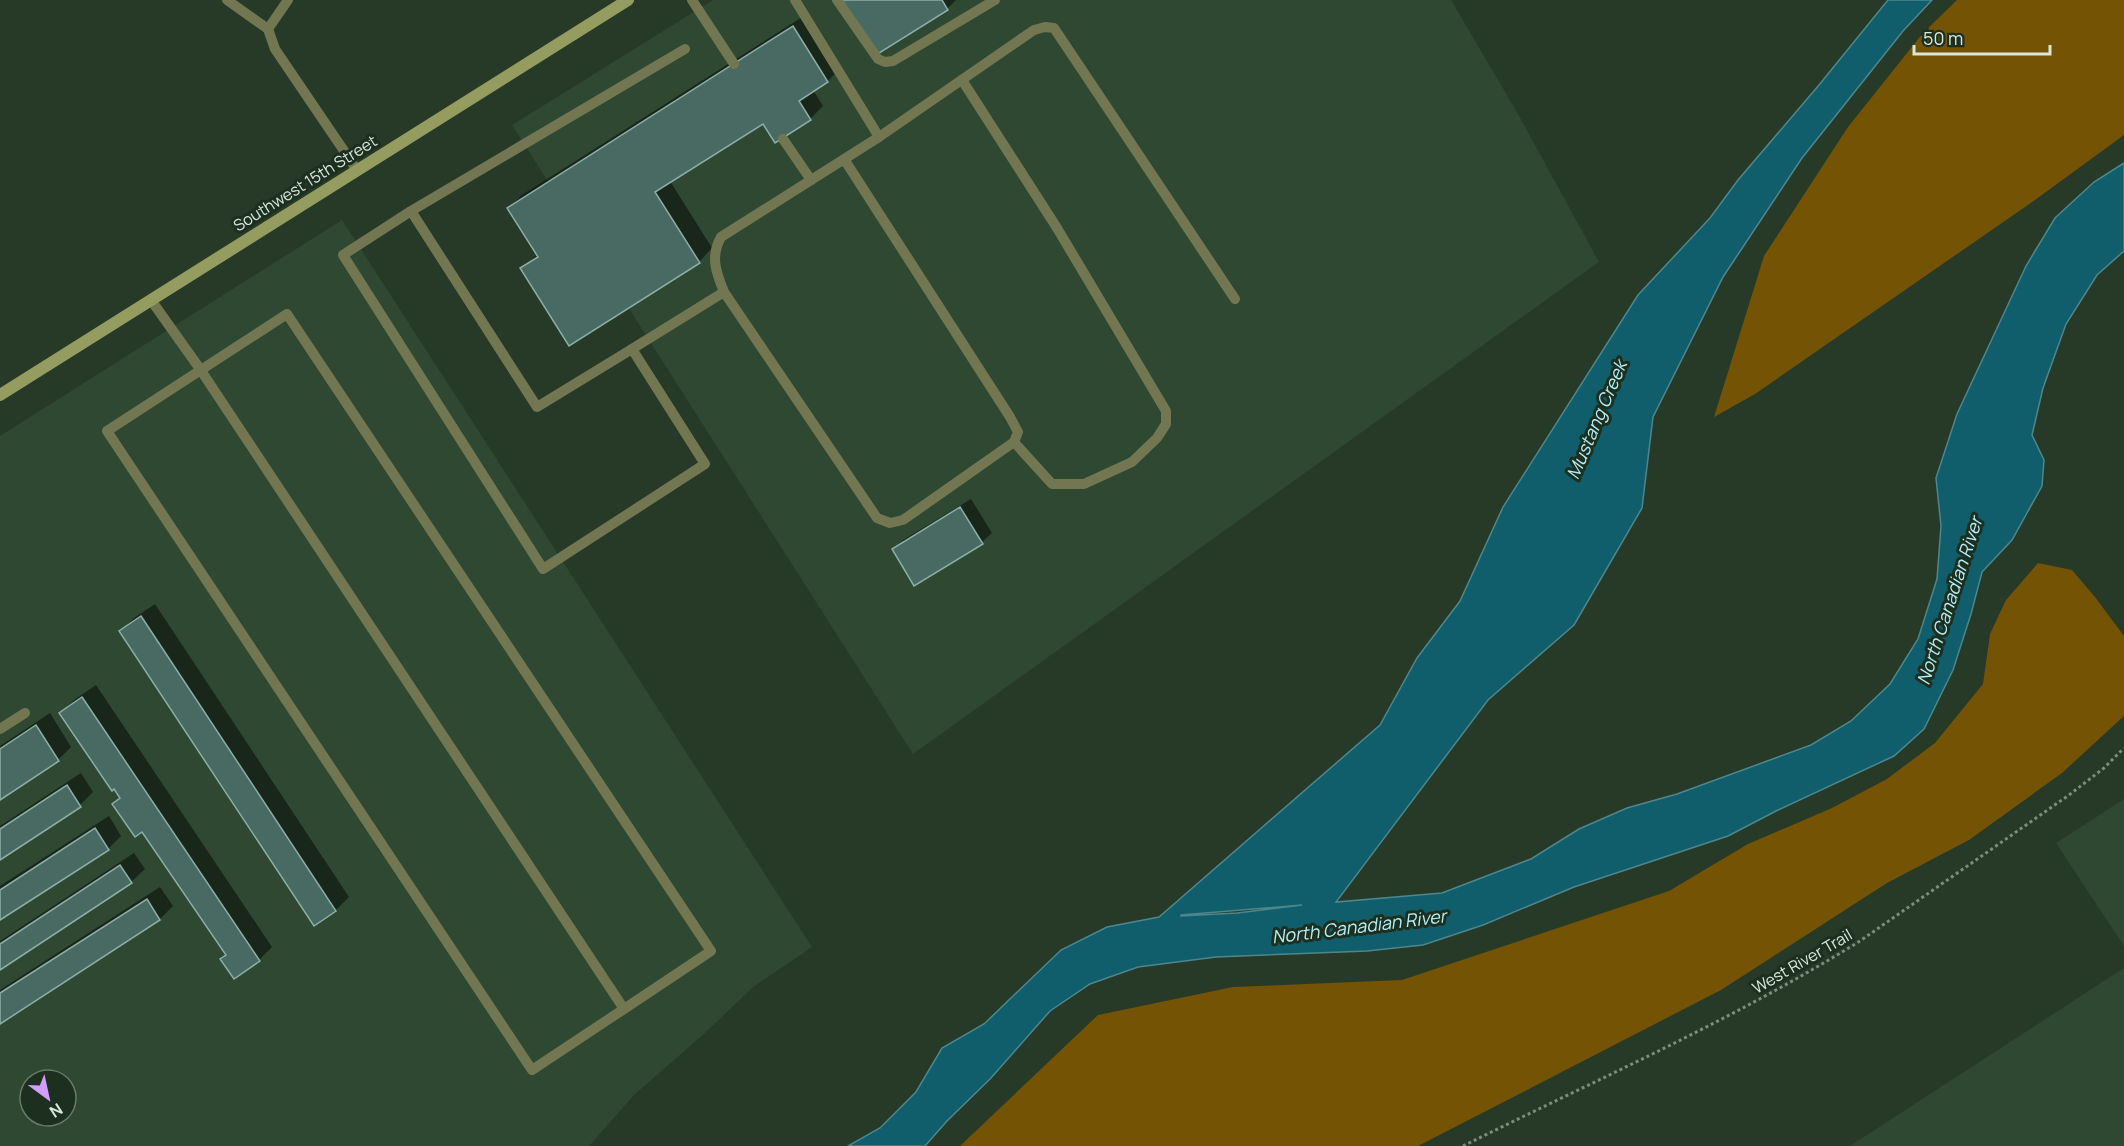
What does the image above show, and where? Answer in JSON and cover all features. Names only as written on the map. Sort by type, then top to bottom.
[{"type":"main road","name":"Southwest 15th Street","points":[[0,395],[623,1]]},
{"type":"lane","points":[[227,0],[268,29],[275,49],[357,170]]},
{"type":"lane","points":[[268,29],[288,0]]},
{"type":"lane","points":[[692,0],[734,64]]},
{"type":"lane","points":[[795,0],[879,137]]},
{"type":"lane","points":[[837,0],[878,59],[885,62],[893,62],[983,3],[995,0]]},
{"type":"lane","points":[[844,159],[1018,432],[1014,442],[903,520],[890,523],[877,518],[724,292],[714,266],[715,247],[721,237],[844,159],[879,137],[1034,30],[1045,27],[1054,28],[1235,299]]},
{"type":"lane","points":[[632,350],[705,464],[543,569],[343,255],[411,211],[685,49]]},
{"type":"lane","points":[[962,80],[1057,228],[1166,411],[1166,424],[1157,438],[1132,462],[1084,484],[1052,484],[1014,442]]},
{"type":"lane","points":[[783,139],[811,180]]},
{"type":"lane","points":[[411,211],[537,407],[724,292]]},
{"type":"lane","points":[[151,300],[200,369],[624,1008]]},
{"type":"lane","points":[[287,314],[711,951],[624,1008],[532,1070],[107,431],[287,314]]},
{"type":"lane","points":[[0,729],[25,713]]},
{"type":"path","name":"West River Trail","points":[[1463,1146],[1680,1041],[1827,962],[2060,801],[2104,768],[2124,748]]},
{"type":"shaded area","points":[[713,0],[1451,0],[1518,114],[1599,262],[913,754],[512,125]]},
{"type":"shaded area","points":[[1957,0],[2124,0],[2124,135],[2035,200],[1755,394],[1714,417],[1764,256],[1848,127],[1923,33]]},
{"type":"shaded area","points":[[342,220],[812,947],[753,987],[705,1033],[634,1095],[589,1146],[0,1146],[0,436]]},
{"type":"shaded area","points":[[2038,563],[2072,570],[2124,636],[2124,716],[2062,773],[1969,840],[1887,883],[1721,990],[1418,1146],[960,1146],[1098,1015],[1233,987],[1402,980],[1669,891],[1748,844],[1832,808],[1887,779],[1935,743],[1983,684],[1990,634],[2006,600]]},
{"type":"shaded area","points":[[2124,799],[2124,946],[2056,843]]},
{"type":"shaded area","points":[[2124,968],[2124,1146],[1850,1146]]},
{"type":"water","points":[[1888,0],[1932,0],[1903,31],[1802,158],[1723,277],[1653,417],[1642,508],[1574,625],[1488,700],[1336,902],[1442,893],[1531,859],[1579,829],[1627,808],[1677,794],[1811,745],[1851,721],[1890,684],[1918,639],[1937,579],[1941,526],[1936,478],[1957,414],[2026,266],[2055,218],[2094,182],[2124,163],[2124,251],[2097,275],[2066,324],[2043,388],[2032,435],[2044,460],[2042,486],[2012,540],[1982,572],[1953,670],[1924,729],[1894,756],[1728,836],[1574,887],[1483,925],[1423,945],[1367,951],[1216,957],[1138,967],[1090,984],[1050,1011],[991,1078],[925,1146],[848,1146],[880,1128],[916,1092],[942,1048],[984,1024],[1061,950],[1107,927],[1159,917],[1380,725],[1417,658],[1460,601],[1503,507],[1638,295],[1710,218],[1738,180]],"holes":[[[1302,905],[1237,913],[1181,916]]]},
{"type":"building","points":[[842,0],[942,0],[948,10],[876,55]]},
{"type":"building","points":[[793,26],[828,82],[799,101],[811,120],[775,143],[763,124],[655,192],[700,263],[569,346],[520,268],[538,257],[507,208]]},
{"type":"building","points":[[960,507],[983,544],[914,586],[892,549]]},
{"type":"building","points":[[141,616],[336,911],[314,926],[119,631]]},
{"type":"building","points":[[82,697],[260,961],[234,979],[220,959],[226,955],[142,832],[135,837],[112,804],[120,798],[114,789],[112,791],[59,713]]},
{"type":"building","points":[[36,725],[59,761],[0,800],[0,749]]},
{"type":"building","points":[[67,785],[81,807],[0,860],[0,829]]},
{"type":"building","points":[[95,828],[109,850],[0,920],[0,890]]},
{"type":"building","points":[[120,865],[132,883],[0,970],[0,944]]},
{"type":"building","points":[[147,899],[160,920],[0,1024],[0,993]]},
{"type":"water label","name":"Mustang Creek","points":[[1597,420]]},
{"type":"water label","name":"North Canadian River","points":[[1950,601]]},
{"type":"water label","name":"North Canadian River","points":[[1359,927]]}]
